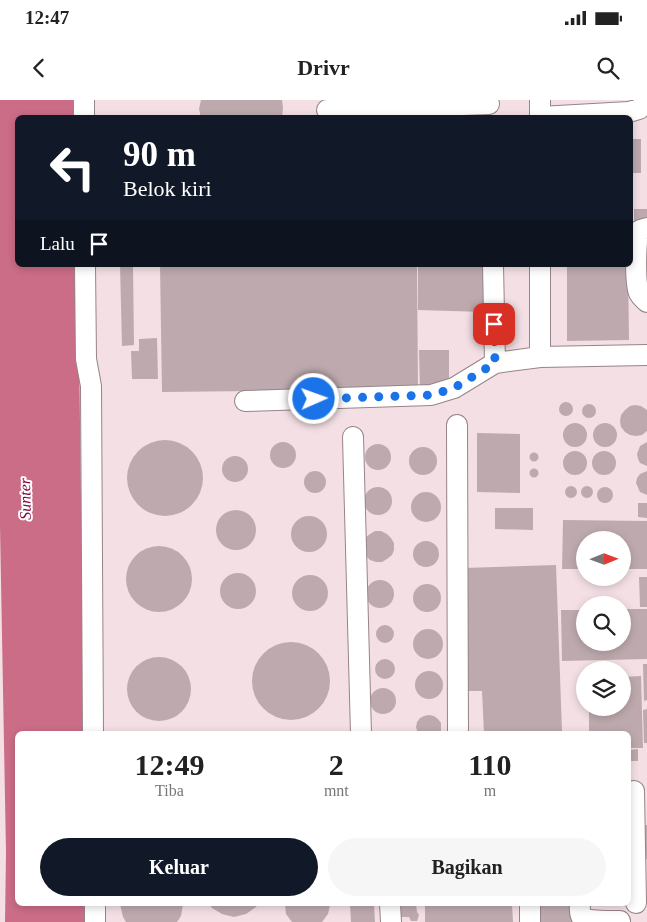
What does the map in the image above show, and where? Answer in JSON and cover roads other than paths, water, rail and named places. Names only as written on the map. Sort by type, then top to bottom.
[{"type":"lane","points":[[84,100],[84,115]]},
{"type":"lane","points":[[540,100],[540,115]]},
{"type":"lane","points":[[576,115],[629,112],[638,109],[645,104],[646,100]]},
{"type":"lane","points":[[327,109],[489,107]]},
{"type":"lane","points":[[647,228],[640,230],[637,234],[636,251],[637,284],[639,293],[647,302]]},
{"type":"lane","points":[[85,267],[86,359],[91,386],[93,731]]},
{"type":"lane","points":[[493,267],[495,363]]},
{"type":"lane","points":[[540,267],[540,358]]},
{"type":"lane","points":[[244,401],[432,395],[454,388],[495,363],[540,358],[647,355]]},
{"type":"lane","points":[[457,425],[458,731]]},
{"type":"lane","points":[[353,437],[361,731]]},
{"type":"lane","points":[[636,791],[636,902]]},
{"type":"lane","points":[[95,906],[95,922]]},
{"type":"lane","points":[[390,906],[391,922]]},
{"type":"lane","points":[[530,906],[530,922]]},
{"type":"lane","points":[[580,906],[582,918],[588,920],[620,921]]},
{"type":"water","name":"Sunter","points":[[0,100],[76,100],[76,115],[15,115],[15,267],[78,267],[84,731],[15,731],[15,906],[86,906],[87,922],[5,922],[6,853],[0,526]]}]
